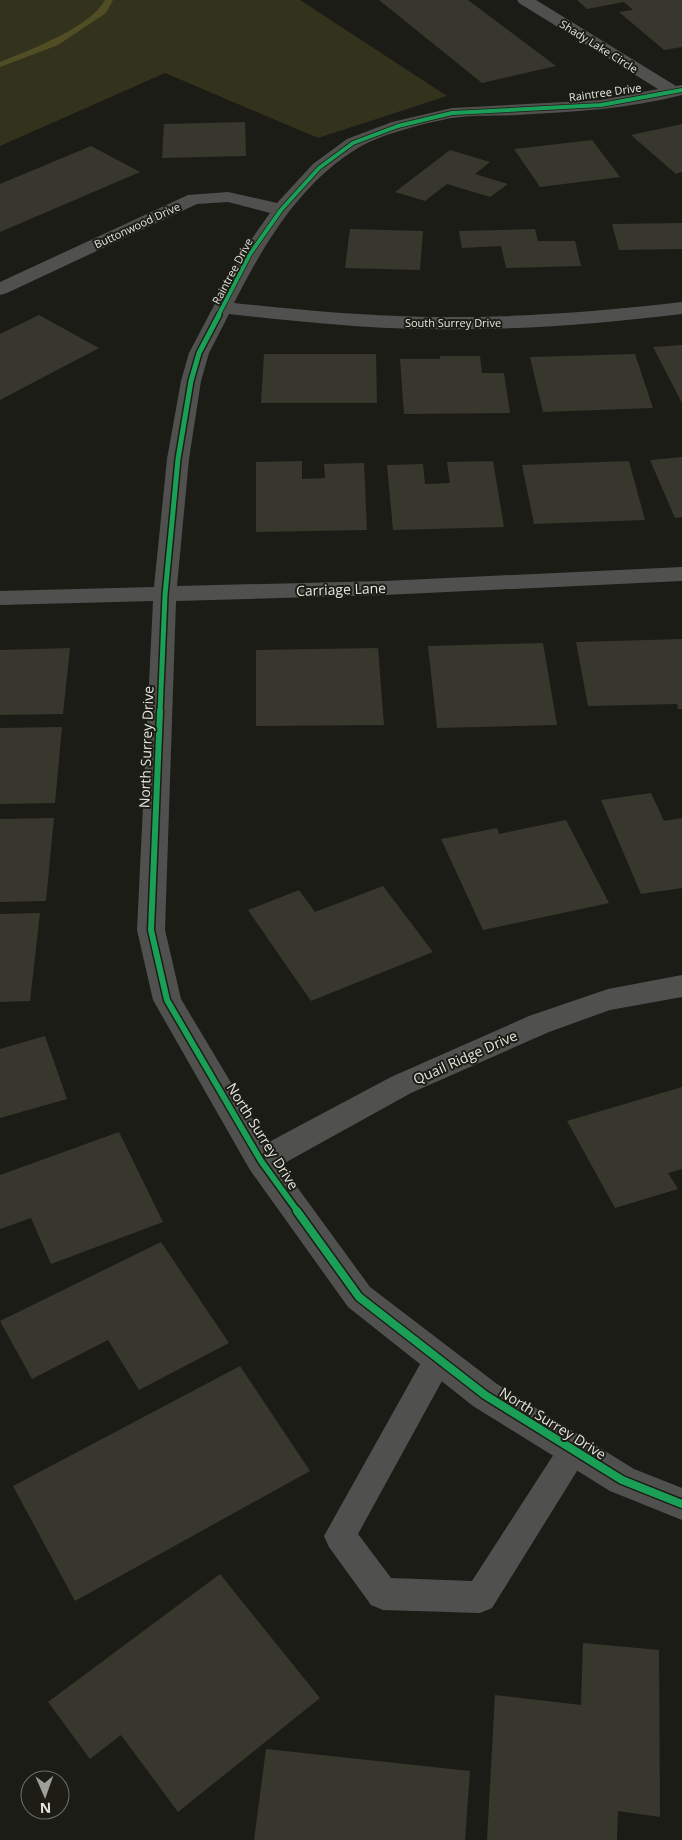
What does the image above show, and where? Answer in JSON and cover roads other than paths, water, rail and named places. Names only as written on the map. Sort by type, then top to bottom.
[{"type":"street","name":"Shady Lake Circle","points":[[525,0],[678,91]]},
{"type":"street","name":"Raintree Drive","points":[[165,594],[178,459],[191,381],[199,353],[224,308],[250,254],[281,210],[319,168],[353,143],[398,126],[452,113],[584,106],[678,91]]},
{"type":"street","name":"Buttonwood Drive","points":[[0,290],[194,199],[228,197],[281,210]]},
{"type":"street","name":"South Surrey Drive","points":[[224,308],[349,320],[492,323],[622,316],[682,308]]},
{"type":"street","name":"Carriage Lane","points":[[0,598],[394,587],[682,574]]},
{"type":"street","name":"North Surrey Drive","points":[[165,594],[151,930],[168,1000],[261,1161],[359,1297],[485,1395],[622,1480],[682,1504]]},
{"type":"street","name":"Quail Ridge Drive","points":[[261,1161],[401,1085],[539,1024],[608,1000],[682,986]]},
{"type":"lane","points":[[438,1360],[340,1536],[383,1594],[480,1597],[574,1450]]},
{"type":"waterway","points":[[0,65],[55,43],[103,11],[109,0]]}]
